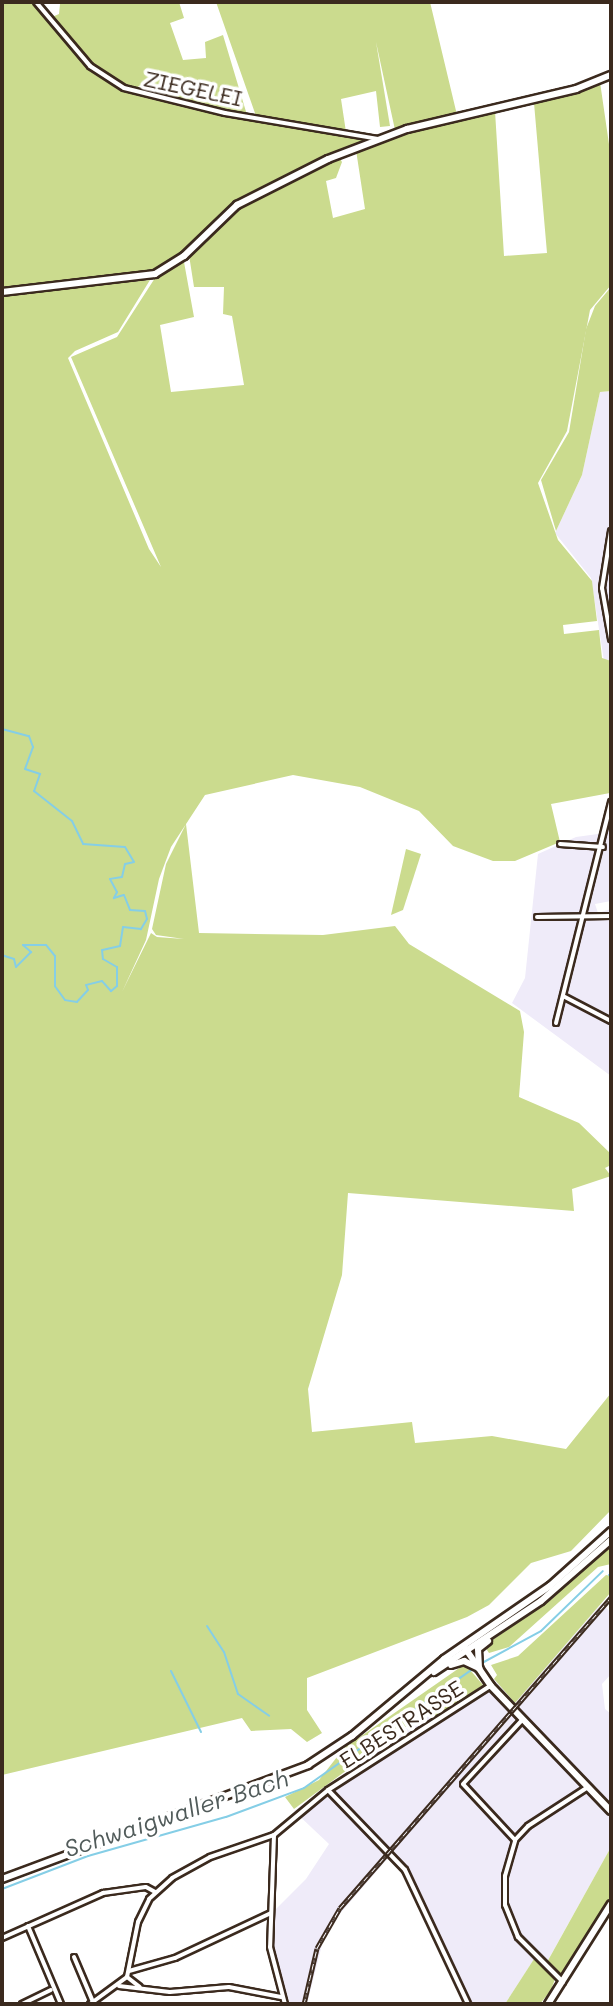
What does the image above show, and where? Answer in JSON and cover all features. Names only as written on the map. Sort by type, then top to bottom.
[{"type":"main road","points":[[2,292],[159,273],[237,205],[378,139],[611,75]]},
{"type":"main road","points":[[2,1879],[293,1773],[339,1746],[550,1586],[611,1531]]},
{"type":"main road","points":[[421,1681],[465,1648],[498,1630],[562,1585],[611,1540]]},
{"type":"main road","points":[[479,1668],[478,1649],[498,1630]]},
{"type":"main road","points":[[465,1648],[491,1686],[611,1811]]},
{"type":"main road","points":[[440,1668],[464,1661],[479,1668]]},
{"type":"main road","points":[[548,2004],[611,1904]]},
{"type":"street","name":"ZIEGELEI","points":[[36,2],[86,62],[118,85],[225,113],[287,119],[378,139]]},
{"type":"street","points":[[611,531],[602,588],[611,639]]},
{"type":"street","points":[[556,1023],[603,847],[611,802]]},
{"type":"street","points":[[560,844],[603,847]]},
{"type":"street","points":[[537,917],[611,916]]},
{"type":"street","points":[[563,996],[611,1021]]},
{"type":"street","name":"ELBESTRASSE","points":[[155,1892],[187,1867],[274,1835],[328,1790],[491,1686]]},
{"type":"street","points":[[515,1840],[463,1784],[523,1719]]},
{"type":"street","points":[[564,1982],[518,1937],[510,1920],[505,1884],[515,1840],[589,1785]]},
{"type":"street","points":[[328,1790],[405,1870],[468,2004]]},
{"type":"street","points":[[274,1835],[277,1879],[271,1913],[270,1947],[285,2004]]},
{"type":"street","points":[[2,1938],[103,1893],[146,1887],[155,1892],[138,1922],[128,1974],[119,1986],[91,2003],[74,1957]]},
{"type":"street","points":[[128,1974],[175,1958],[271,1913]]},
{"type":"street","points":[[263,1916],[263,1923]]},
{"type":"street","points":[[28,1926],[51,1990],[61,2004]]},
{"type":"street","points":[[128,1974],[140,1987]]},
{"type":"street","points":[[119,1986],[170,1992],[229,1987],[281,1997]]},
{"type":"street","points":[[22,2004],[51,1990]]},
{"type":"shaded area","points":[[611,391],[611,661],[604,661],[591,578],[555,533],[582,475],[600,392]]},
{"type":"shaded area","points":[[611,787],[611,901],[595,904],[598,913],[611,909],[611,1076],[512,1003],[525,978],[538,854],[576,837],[605,833]]},
{"type":"shaded area","points":[[602,1603],[611,1613],[611,1674],[602,1684],[605,1709],[611,1714],[611,1847],[543,1969],[534,1959],[505,2004],[464,2004],[471,2000],[410,1872],[394,1851],[338,1916],[323,1941],[307,2004],[290,2004],[273,1947],[275,1910],[306,1879],[329,1844],[294,1811],[426,1714],[433,1720],[494,1679],[515,1702]]},
{"type":"green space","points":[[2,2],[34,2],[90,68],[129,91],[368,140],[238,202],[183,255],[155,273],[2,290]]},
{"type":"green space","points":[[179,2],[184,18],[170,23],[183,60],[206,58],[205,42],[223,35],[247,115],[118,83],[86,60],[52,17],[59,14],[60,4]]},
{"type":"green space","points":[[216,2],[430,2],[457,115],[395,130],[376,42],[390,126],[380,127],[376,91],[341,99],[346,132],[256,116]]},
{"type":"green space","points":[[600,82],[611,158],[611,285],[590,310],[567,431],[538,483],[558,540],[592,581],[597,621],[563,625],[564,634],[599,630],[602,658],[611,661],[610,793],[551,804],[560,842],[515,861],[493,861],[453,846],[419,811],[360,787],[293,775],[205,795],[186,824],[199,933],[323,935],[395,926],[409,944],[520,1011],[524,1032],[519,1097],[579,1123],[611,1154],[611,1165],[605,1168],[611,1176],[572,1189],[574,1211],[348,1193],[342,1275],[308,1389],[312,1432],[412,1422],[415,1443],[492,1436],[566,1449],[611,1393],[611,1510],[571,1551],[531,1563],[489,1605],[467,1617],[307,1678],[307,1710],[322,1733],[307,1742],[291,1729],[251,1731],[242,1718],[2,1775],[2,294],[150,280],[118,332],[75,351],[68,358],[149,549],[161,567],[71,357],[117,337],[155,278],[184,262],[194,317],[160,325],[171,392],[244,385],[232,316],[223,314],[224,287],[194,287],[189,255],[238,207],[339,157],[342,162],[336,178],[326,181],[333,218],[365,209],[356,150],[444,122],[495,111],[504,256],[547,253],[534,103]],"holes":[[[186,824],[166,864],[152,929],[156,935],[184,939],[157,937],[151,933],[122,992],[146,940],[159,879],[171,847]]]},
{"type":"green space","points":[[611,287],[611,391],[600,392],[582,475],[556,531],[541,480],[569,432],[586,329],[595,306]]},
{"type":"green space","points":[[406,849],[421,854],[403,910],[391,915]]},
{"type":"green space","points":[[611,1543],[611,1564],[598,1567],[509,1647],[489,1653],[485,1647],[491,1641],[552,1599]]},
{"type":"green space","points":[[606,1575],[611,1576],[611,1592],[515,1703],[494,1679],[497,1675],[491,1665],[518,1656]]},
{"type":"green space","points":[[465,1664],[483,1685],[433,1719],[426,1712],[294,1809],[285,1797],[319,1780],[344,1748]]},
{"type":"green space","points":[[611,1847],[611,1898],[567,1973],[559,1974],[546,1964]]},
{"type":"green space","points":[[534,1959],[555,1979],[551,1990],[540,2004],[505,2004]]},
{"type":"waterway","points":[[2,596],[2,613]]},
{"type":"waterway","points":[[2,729],[29,736],[33,747],[25,769],[40,774],[34,791],[72,821],[83,844],[125,847],[134,862],[125,864],[122,877],[110,879],[117,892],[114,898],[124,895],[130,910],[145,911],[147,919],[141,929],[123,927],[120,946],[102,950],[103,959],[117,967],[117,986],[111,991],[102,981],[86,985],[88,990],[77,1002],[65,1000],[55,986],[55,956],[46,945],[23,945],[31,952],[16,967],[14,959],[2,955]]},
{"type":"waterway","name":"Schwaigwaller Bach","points":[[482,1663],[541,1631],[603,1571]]},
{"type":"waterway","points":[[207,1626],[224,1652],[238,1694],[269,1716]]},
{"type":"waterway","name":"Schwaigwaller Bach","points":[[2,1889],[88,1856],[226,1817],[304,1788],[471,1670]]},
{"type":"waterway","points":[[171,1671],[201,1732]]},
{"type":"railway","points":[[304,2004],[317,1948],[340,1908],[611,1597]]}]
